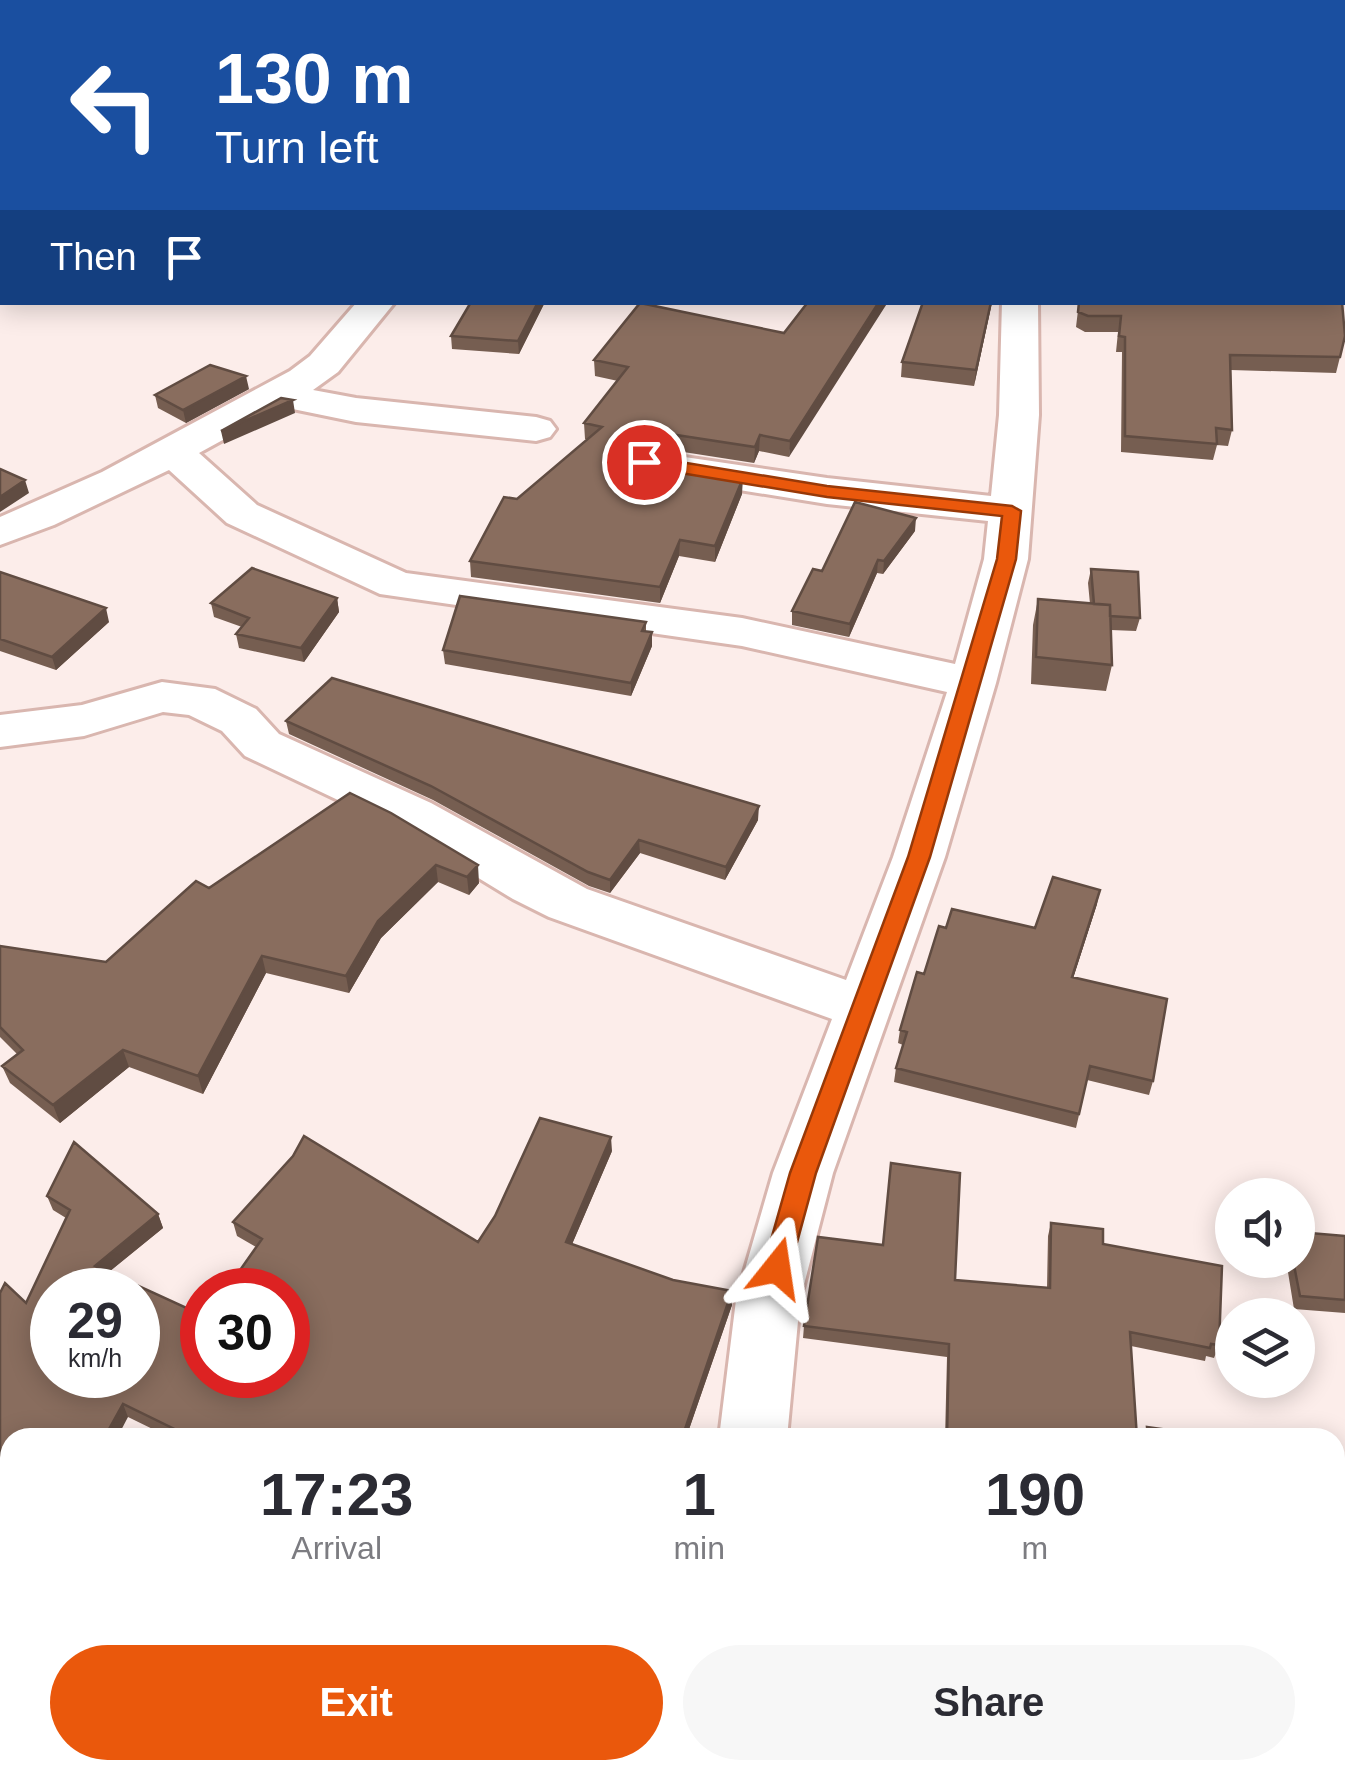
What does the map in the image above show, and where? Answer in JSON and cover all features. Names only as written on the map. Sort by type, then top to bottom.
[{"type":"street","points":[[0,532],[54,512],[174,452],[276,394],[324,364],[374,305]]},
{"type":"street","points":[[754,1428],[768,1300],[803,1173],[919,857],[973,683],[1006,559],[1020,416],[1020,305]]},
{"type":"street","points":[[276,394],[356,410],[536,429]]},
{"type":"street","points":[[174,452],[242,514],[396,585],[742,632],[973,683]]},
{"type":"street","points":[[644,462],[827,492],[1012,511]]},
{"type":"street","points":[[0,731],[84,720],[162,697],[198,700],[239,720],[262,745],[413,815],[568,903],[864,1008]]},
{"type":"building","points":[[469,305],[536,305],[518,341],[451,336]]},
{"type":"building","points":[[638,305],[784,333],[806,305],[877,305],[790,441],[760,435],[755,447],[644,430],[627,435],[620,448],[629,459],[743,478],[715,546],[680,540],[660,587],[470,561],[504,497],[517,499],[602,427],[584,423],[628,367],[594,360]]},
{"type":"building","points":[[922,305],[990,305],[976,370],[902,362]]},
{"type":"building","points":[[1079,305],[1342,305],[1345,336],[1340,357],[1230,355],[1232,430],[1216,428],[1217,444],[1125,436],[1125,337],[1119,336],[1121,316],[1088,316],[1078,312]]},
{"type":"building","points":[[210,365],[246,376],[183,410],[155,395]]},
{"type":"building","points":[[281,398],[293,400],[221,431]]},
{"type":"building","points":[[0,469],[25,480],[0,497]]},
{"type":"building","points":[[855,502],[916,518],[884,561],[878,560],[850,624],[792,611],[813,569],[822,571]]},
{"type":"building","points":[[252,568],[337,598],[301,648],[236,634],[249,618],[211,603]]},
{"type":"building","points":[[1091,569],[1138,572],[1140,618],[1110,616],[1110,605],[1094,604]]},
{"type":"building","points":[[0,572],[106,608],[52,657],[0,639]]},
{"type":"building","points":[[460,596],[646,622],[642,631],[652,632],[631,683],[443,650]]},
{"type":"building","points":[[1038,599],[1110,605],[1112,665],[1036,657]]},
{"type":"building","points":[[332,678],[759,806],[726,867],[639,840],[610,880],[588,872],[431,786],[286,721]]},
{"type":"building","points":[[350,793],[478,865],[467,877],[436,865],[378,921],[346,976],[262,956],[198,1076],[123,1050],[53,1105],[2,1066],[23,1050],[0,1027],[0,946],[106,962],[196,881],[209,888]]},
{"type":"building","points":[[1053,877],[1100,890],[1072,977],[1167,999],[1153,1081],[1090,1066],[1079,1114],[896,1068],[907,1032],[900,1030],[917,972],[924,974],[939,926],[946,928],[952,909],[1035,928]]},
{"type":"building","points":[[540,1118],[611,1137],[566,1242],[673,1280],[732,1291],[685,1428],[172,1428],[123,1404],[110,1428],[0,1428],[0,1293],[5,1283],[26,1303],[30,1295],[30,1398],[160,1398],[160,1296],[180,1305],[180,1398],[310,1398],[310,1268],[242,1268],[262,1239],[233,1222],[293,1156],[304,1136],[478,1242],[495,1216]]},
{"type":"building","points":[[74,1142],[158,1214],[95,1266],[99,1268],[43,1268],[70,1210],[47,1196]]},
{"type":"building","points":[[891,1163],[960,1173],[955,1280],[1050,1288],[1051,1223],[1103,1229],[1103,1244],[1215,1265],[1215,1278],[1222,1278],[1221,1298],[1215,1298],[1215,1344],[1210,1348],[1130,1332],[1136,1428],[947,1428],[949,1344],[804,1326],[818,1237],[883,1245]]},
{"type":"building","points":[[1315,1233],[1345,1236],[1345,1300],[1300,1296],[1296,1278],[1315,1278]]},
{"type":"route","points":[[644,462],[827,492],[1012,511],[1006,559],[973,683],[919,857],[803,1173],[777,1268]]}]
